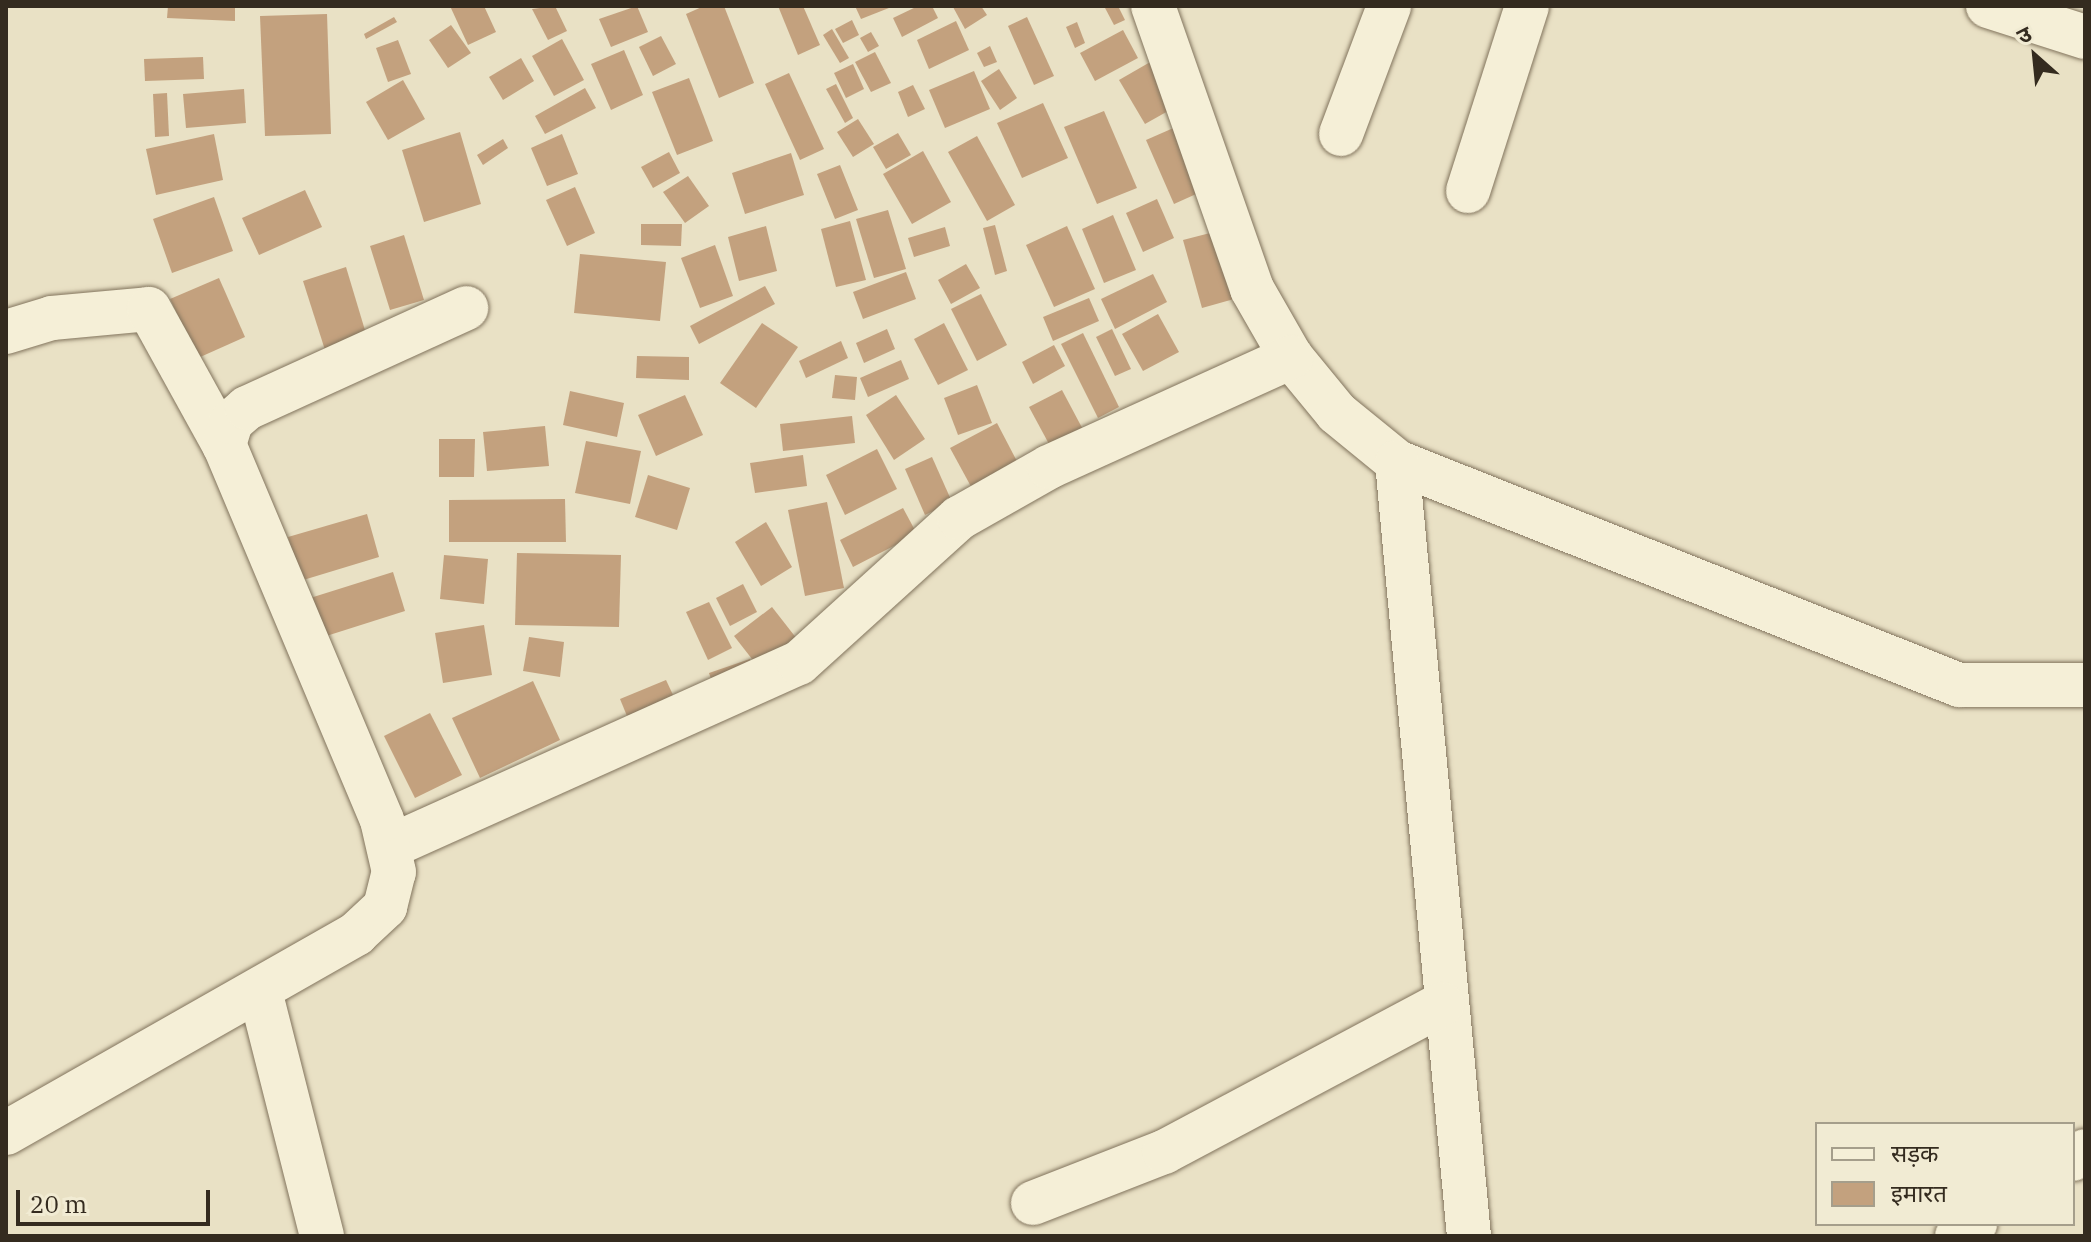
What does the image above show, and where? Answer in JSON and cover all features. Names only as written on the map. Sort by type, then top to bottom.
[{"type":"street","points":[[1153,6],[1252,289],[1291,357],[1337,413],[1397,462],[1959,685],[2085,685]]},
{"type":"street","points":[[1341,134],[1389,6]]},
{"type":"street","points":[[1468,191],[1527,6]]},
{"type":"street","points":[[1988,6],[2085,37]]},
{"type":"street","points":[[224,445],[231,422],[247,408],[466,308]]},
{"type":"street","points":[[6,332],[52,318],[149,309],[224,445],[389,847],[394,872],[385,907],[356,934],[6,1133]]},
{"type":"street","points":[[389,847],[799,663],[959,518],[1049,467],[1291,357]]},
{"type":"street","points":[[1397,462],[1442,1004],[1469,1236]]},
{"type":"street","points":[[260,991],[322,1236]]},
{"type":"street","points":[[1033,1203],[1164,1152],[1442,1004]]},
{"type":"building","points":[[168,6],[235,6],[235,21],[167,18]]},
{"type":"building","points":[[450,6],[484,6],[496,32],[468,45]]},
{"type":"building","points":[[555,6],[567,31],[548,40],[532,9]]},
{"type":"building","points":[[637,6],[648,32],[611,47],[599,19]]},
{"type":"building","points":[[704,6],[724,6],[754,83],[719,98],[686,14]]},
{"type":"building","points":[[778,6],[803,6],[820,45],[798,55]]},
{"type":"building","points":[[855,6],[894,6],[861,19]]},
{"type":"building","points":[[918,6],[932,6],[938,18],[902,37],[893,18]]},
{"type":"building","points":[[981,6],[987,15],[965,29],[953,7]]},
{"type":"building","points":[[1104,6],[1118,6],[1125,20],[1114,25]]},
{"type":"building","points":[[327,14],[331,134],[265,136],[260,16]]},
{"type":"building","points":[[394,17],[397,22],[366,39],[364,34]]},
{"type":"building","points":[[1027,17],[1054,76],[1034,85],[1008,26]]},
{"type":"building","points":[[852,20],[859,35],[843,43],[835,29]]},
{"type":"building","points":[[956,21],[969,50],[929,69],[917,40]]},
{"type":"building","points":[[1077,22],[1085,43],[1075,48],[1066,27]]},
{"type":"building","points":[[451,25],[471,53],[448,68],[429,40]]},
{"type":"building","points":[[832,29],[849,58],[840,63],[823,35]]},
{"type":"building","points":[[1123,30],[1138,58],[1095,81],[1080,53]]},
{"type":"building","points":[[871,32],[879,46],[868,52],[860,38]]},
{"type":"building","points":[[661,36],[676,64],[653,76],[639,47]]},
{"type":"building","points":[[562,39],[584,80],[554,96],[532,56]]},
{"type":"building","points":[[398,40],[411,74],[388,82],[376,48]]},
{"type":"building","points":[[990,46],[997,62],[984,67],[977,53]]},
{"type":"building","points":[[624,50],[643,95],[611,110],[591,64]]},
{"type":"building","points":[[875,52],[891,83],[871,92],[855,62]]},
{"type":"building","points":[[203,57],[204,79],[145,81],[144,59]]},
{"type":"building","points":[[521,58],[534,81],[503,100],[489,77]]},
{"type":"building","points":[[1152,61],[1177,106],[1145,124],[1119,80]]},
{"type":"building","points":[[853,64],[864,89],[846,98],[834,73]]},
{"type":"building","points":[[999,69],[1017,98],[1000,110],[981,81]]},
{"type":"building","points":[[974,71],[990,109],[945,128],[929,90]]},
{"type":"building","points":[[789,73],[824,149],[800,160],[765,84]]},
{"type":"building","points":[[689,78],[713,141],[677,155],[652,92]]},
{"type":"building","points":[[403,80],[425,119],[388,140],[366,102]]},
{"type":"building","points":[[836,84],[853,118],[845,123],[826,89]]},
{"type":"building","points":[[913,85],[925,109],[908,117],[898,92]]},
{"type":"building","points":[[585,88],[596,108],[545,134],[535,116]]},
{"type":"building","points":[[244,89],[246,123],[186,128],[183,94]]},
{"type":"building","points":[[167,93],[169,136],[155,137],[153,94]]},
{"type":"building","points":[[1043,103],[1068,158],[1022,178],[997,123]]},
{"type":"building","points":[[1104,111],[1137,188],[1097,204],[1064,127]]},
{"type":"building","points":[[858,119],[874,144],[853,157],[837,132]]},
{"type":"building","points":[[1178,126],[1205,190],[1174,204],[1146,140]]},
{"type":"building","points":[[460,132],[481,204],[424,222],[402,150]]},
{"type":"building","points":[[898,133],[911,155],[886,169],[873,147]]},
{"type":"building","points":[[214,134],[223,180],[156,195],[146,149]]},
{"type":"building","points":[[562,134],[578,174],[547,186],[531,148]]},
{"type":"building","points":[[977,136],[1015,205],[987,221],[948,152]]},
{"type":"building","points":[[503,139],[508,148],[483,165],[477,155]]},
{"type":"building","points":[[923,151],[951,202],[912,224],[883,174]]},
{"type":"building","points":[[669,152],[680,173],[653,188],[641,167]]},
{"type":"building","points":[[791,153],[804,195],[745,214],[732,173]]},
{"type":"building","points":[[840,165],[858,210],[835,219],[817,174]]},
{"type":"building","points":[[688,176],[709,206],[685,223],[663,192]]},
{"type":"building","points":[[575,187],[595,233],[567,246],[546,200]]},
{"type":"building","points":[[305,190],[322,227],[259,255],[242,218]]},
{"type":"building","points":[[214,197],[233,251],[172,273],[153,219]]},
{"type":"building","points":[[1157,199],[1174,238],[1143,252],[1126,213]]},
{"type":"building","points":[[888,210],[906,269],[874,278],[856,219]]},
{"type":"building","points":[[1113,215],[1136,270],[1104,283],[1082,229]]},
{"type":"building","points":[[850,221],[866,280],[836,287],[821,229]]},
{"type":"building","points":[[641,224],[682,224],[681,246],[641,245]]},
{"type":"building","points":[[995,225],[1007,271],[995,275],[983,228]]},
{"type":"building","points":[[766,226],[777,271],[739,281],[728,237]]},
{"type":"building","points":[[1067,226],[1095,289],[1054,307],[1026,245]]},
{"type":"building","points":[[945,227],[950,246],[914,257],[908,238]]},
{"type":"building","points":[[1214,232],[1234,299],[1202,308],[1183,240]]},
{"type":"building","points":[[404,235],[424,300],[390,310],[370,246]]},
{"type":"building","points":[[715,245],[733,296],[700,308],[681,258]]},
{"type":"building","points":[[580,254],[666,262],[660,321],[574,313]]},
{"type":"building","points":[[966,264],[980,288],[951,304],[938,280]]},
{"type":"building","points":[[346,267],[367,337],[325,350],[303,281]]},
{"type":"building","points":[[906,272],[916,299],[863,319],[853,292]]},
{"type":"building","points":[[1153,274],[1167,302],[1115,329],[1101,299]]},
{"type":"building","points":[[219,278],[245,337],[198,358],[170,299]]},
{"type":"building","points":[[765,286],[775,304],[699,344],[690,326]]},
{"type":"building","points":[[981,294],[1007,345],[977,361],[951,309]]},
{"type":"building","points":[[1089,298],[1099,321],[1053,341],[1043,317]]},
{"type":"building","points":[[1158,314],[1179,352],[1143,371],[1122,334]]},
{"type":"building","points":[[762,323],[798,347],[756,408],[720,383]]},
{"type":"building","points":[[944,323],[968,370],[938,385],[914,339]]},
{"type":"building","points":[[887,329],[895,349],[864,363],[856,343]]},
{"type":"building","points":[[1112,329],[1131,369],[1115,376],[1096,337]]},
{"type":"building","points":[[1083,333],[1119,407],[1098,418],[1061,344]]},
{"type":"building","points":[[841,341],[848,358],[806,378],[799,361]]},
{"type":"building","points":[[1054,345],[1065,366],[1033,384],[1022,362]]},
{"type":"building","points":[[637,356],[689,357],[689,380],[636,378]]},
{"type":"building","points":[[901,360],[909,379],[868,397],[860,378]]},
{"type":"building","points":[[835,375],[857,377],[855,400],[832,398]]},
{"type":"building","points":[[977,385],[992,423],[958,435],[944,398]]},
{"type":"building","points":[[1062,390],[1088,439],[1056,457],[1029,407]]},
{"type":"building","points":[[570,391],[624,403],[617,437],[563,425]]},
{"type":"building","points":[[685,395],[703,435],[656,456],[638,415]]},
{"type":"building","points":[[896,395],[925,439],[894,460],[866,415]]},
{"type":"building","points":[[852,416],[855,443],[783,451],[780,424]]},
{"type":"building","points":[[997,423],[1020,467],[974,492],[950,448]]},
{"type":"building","points":[[545,426],[549,466],[487,471],[483,432]]},
{"type":"building","points":[[439,439],[475,439],[474,477],[439,477]]},
{"type":"building","points":[[586,441],[641,451],[630,504],[575,493]]},
{"type":"building","points":[[877,449],[897,489],[845,515],[826,475]]},
{"type":"building","points":[[803,455],[807,486],[755,493],[750,463]]},
{"type":"building","points":[[932,457],[952,502],[925,515],[905,469]]},
{"type":"building","points":[[648,475],[690,488],[677,530],[635,517]]},
{"type":"building","points":[[565,499],[566,542],[449,542],[449,500]]},
{"type":"building","points":[[827,502],[844,588],[805,596],[788,510]]},
{"type":"building","points":[[903,508],[917,534],[853,567],[840,540]]},
{"type":"building","points":[[367,514],[379,557],[300,581],[288,537]]},
{"type":"building","points":[[766,522],[792,567],[761,586],[735,542]]},
{"type":"building","points":[[517,553],[621,555],[619,627],[515,625]]},
{"type":"building","points":[[444,555],[488,559],[484,604],[440,599]]},
{"type":"building","points":[[393,572],[405,611],[320,638],[307,599]]},
{"type":"building","points":[[743,584],[757,612],[730,626],[716,598]]},
{"type":"building","points":[[709,602],[732,648],[708,660],[686,612]]},
{"type":"building","points":[[772,607],[797,639],[759,668],[734,636]]},
{"type":"building","points":[[484,625],[492,675],[443,683],[435,633]]},
{"type":"building","points":[[529,637],[564,642],[560,677],[523,671]]},
{"type":"building","points":[[750,659],[752,669],[712,682],[709,673]]},
{"type":"building","points":[[666,680],[674,697],[627,716],[620,699]]},
{"type":"building","points":[[533,681],[560,740],[480,778],[452,718]]},
{"type":"building","points":[[430,713],[462,775],[415,798],[384,736]]}]
